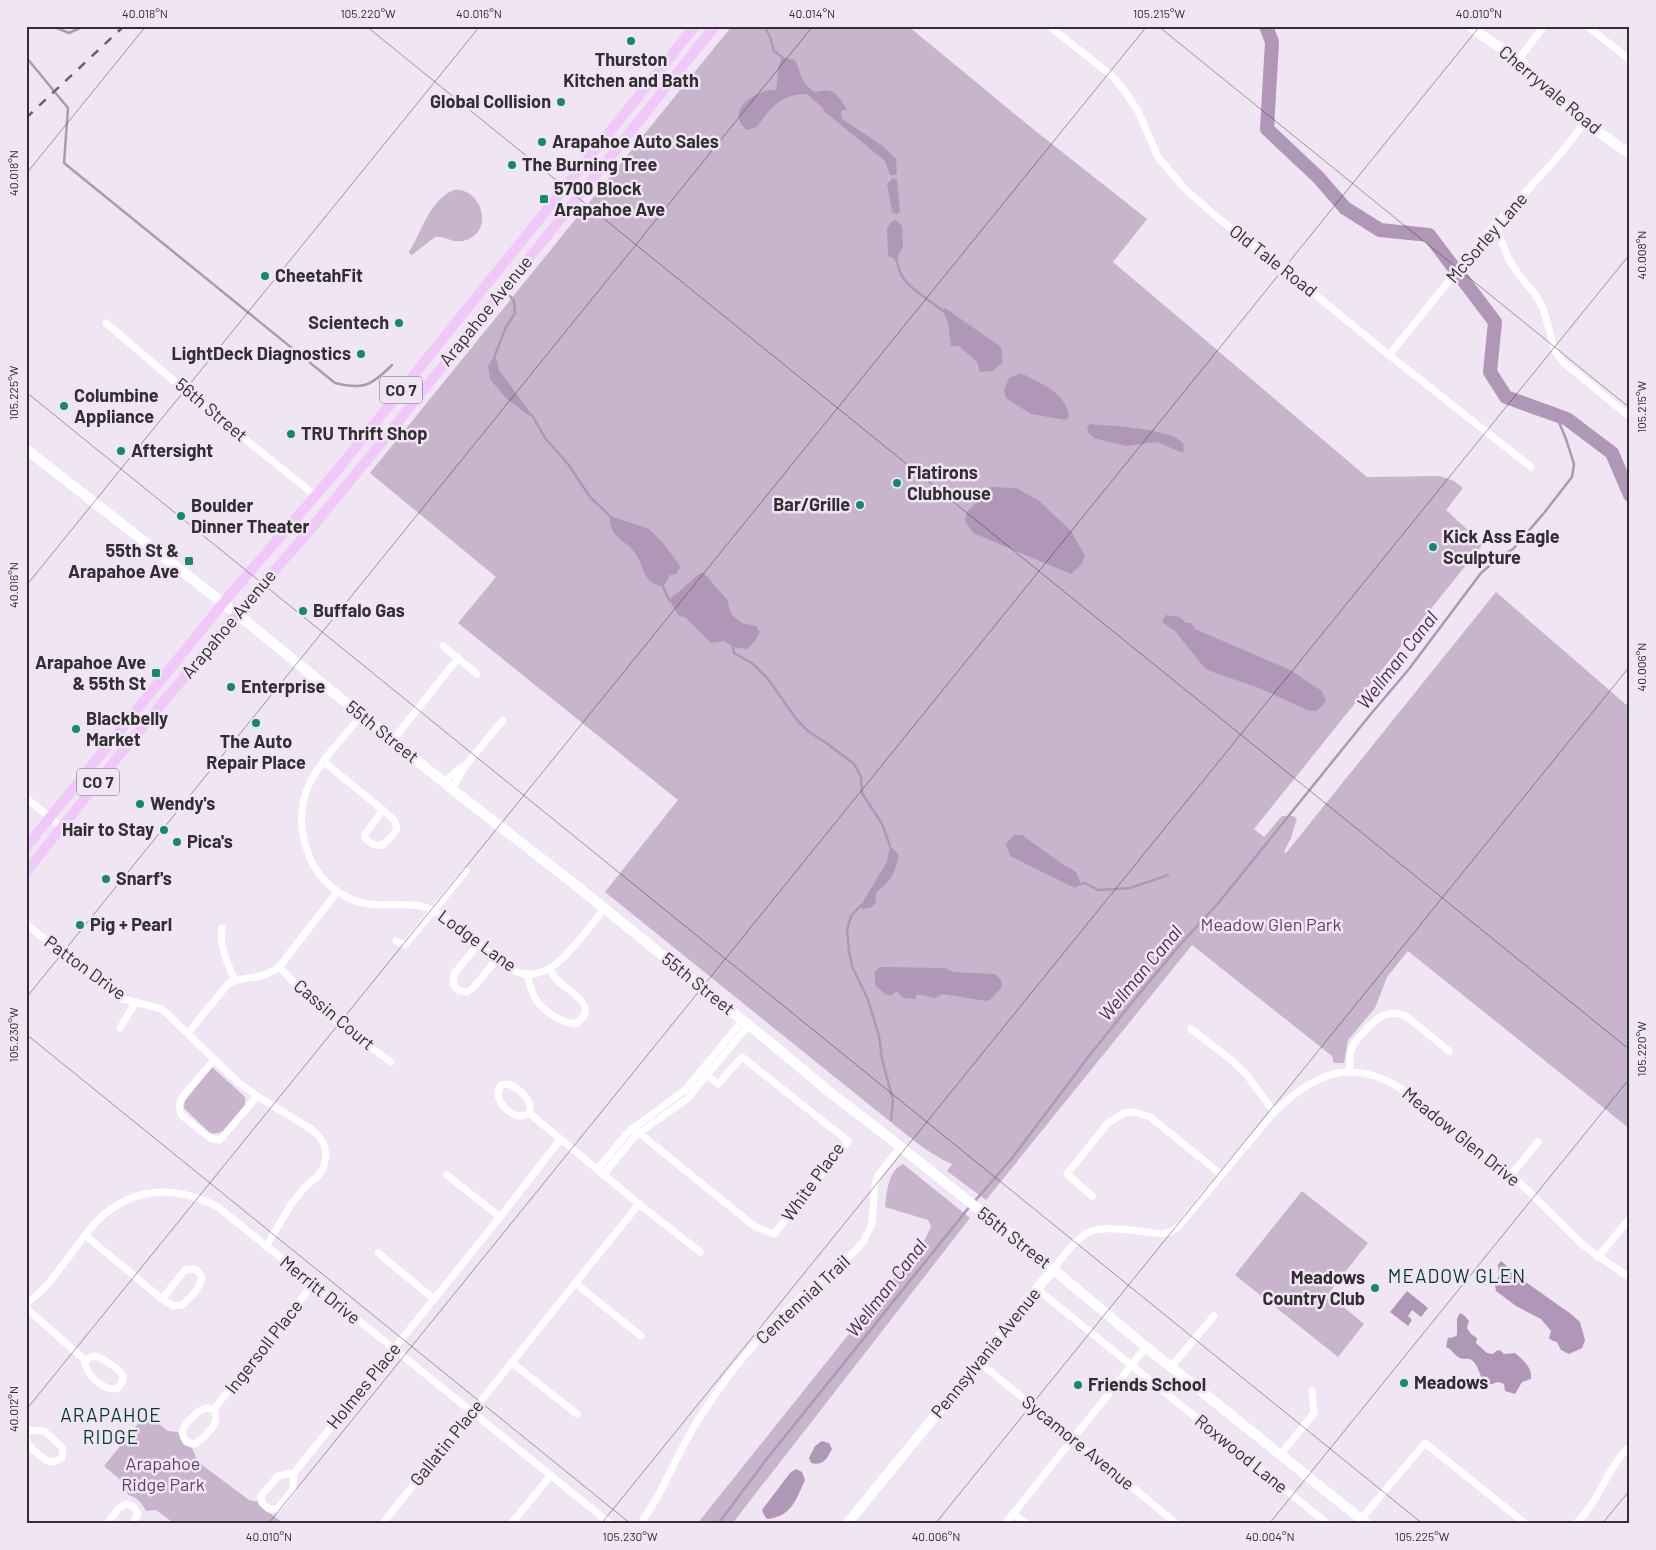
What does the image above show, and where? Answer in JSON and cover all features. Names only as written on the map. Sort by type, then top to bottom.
[{"type":"main road","name":"Arapahoe Avenue","points":[[26,846],[223,604],[316,496],[696,26]]},
{"type":"main road","name":"Arapahoe Avenue","points":[[26,872],[134,737],[371,456],[715,26]]},
{"type":"main road","name":"Cherryvale Road","points":[[1470,26],[1518,60],[1537,82],[1586,122],[1630,154]]},
{"type":"main road","name":"55th Street","points":[[26,449],[362,714],[448,786],[604,908],[827,1090],[901,1147],[1053,1269],[1146,1347],[1364,1521]]},
{"type":"main road","name":"Pennsylvania Avenue","points":[[847,1524],[1053,1269]]},
{"type":"street","name":"Old Tale Road","points":[[1049,26],[1111,75],[1124,90],[1138,111],[1158,157],[1184,188],[1218,218],[1531,467]]},
{"type":"street","points":[[1518,60],[1544,26]]},
{"type":"street","points":[[1587,26],[1630,60]]},
{"type":"street","name":"McSorley Lane","points":[[1389,355],[1495,224],[1505,216],[1586,122]]},
{"type":"street","points":[[1495,224],[1508,258],[1519,275],[1536,294],[1543,308],[1555,351],[1563,362],[1630,417]]},
{"type":"street","name":"56th Street","points":[[106,324],[316,496]]},
{"type":"street","points":[[443,646],[477,674]]},
{"type":"street","points":[[393,740],[458,658]]},
{"type":"street","name":"Lodge Lane","points":[[362,714],[316,772],[303,798],[302,831],[312,863],[323,879],[337,892],[353,900],[370,905],[410,904],[434,910],[447,918],[515,972],[539,973],[549,969],[558,981],[579,997],[584,1004],[586,1010],[581,1020],[575,1024],[563,1021],[546,1010],[535,998],[527,974]]},
{"type":"street","points":[[448,786],[503,720]]},
{"type":"street","points":[[324,762],[383,810],[395,821],[397,829],[384,844],[372,845],[366,839],[365,834],[383,810]]},
{"type":"street","points":[[448,786],[455,772],[466,765]]},
{"type":"street","points":[[26,798],[62,827]]},
{"type":"street","points":[[396,941],[404,945],[466,870]]},
{"type":"street","points":[[188,1033],[228,984],[245,977],[260,976],[272,972],[279,967],[337,892]]},
{"type":"street","points":[[549,969],[574,945],[604,908]]},
{"type":"street","name":"Patton Drive","points":[[26,924],[119,998],[162,1009],[214,1060],[257,1096],[311,1129],[319,1136],[324,1145],[326,1156],[324,1166],[319,1175],[304,1188],[290,1206],[266,1246]]},
{"type":"street","points":[[222,928],[220,938],[222,948],[235,980]]},
{"type":"street","points":[[478,944],[454,974],[453,984],[459,991],[468,992],[472,989],[497,959]]},
{"type":"street","name":"Cassin Court","points":[[279,967],[313,1002],[344,1028],[391,1062]]},
{"type":"street","points":[[120,1028],[135,1003]]},
{"type":"street","points":[[1350,1071],[1351,1052],[1358,1039],[1374,1021],[1392,1012],[1407,1017],[1449,1051]]},
{"type":"street","points":[[636,1131],[680,1095],[746,1023]]},
{"type":"street","points":[[600,1172],[620,1140],[680,1105],[708,1076],[746,1023]]},
{"type":"street","points":[[1191,1029],[1246,1074],[1274,1112]]},
{"type":"street","name":"White Place","points":[[636,1131],[754,1226],[774,1234],[848,1140],[742,1057],[718,1084],[708,1076]]},
{"type":"street","points":[[214,1060],[184,1096],[179,1105],[181,1115],[210,1138],[220,1140],[257,1096]]},
{"type":"street","points":[[701,1071],[708,1076]]},
{"type":"street","name":"Meadow Glen Drive","points":[[1274,1112],[1302,1088],[1338,1072],[1350,1071],[1386,1079],[1511,1174],[1584,1246],[1630,1278]]},
{"type":"street","points":[[509,1084],[525,1095],[529,1103],[529,1113],[521,1116],[515,1114],[501,1103],[497,1098],[501,1085],[509,1084]]},
{"type":"street","points":[[1092,1196],[1067,1174],[1106,1124],[1124,1113],[1135,1112],[1150,1118],[1222,1175]]},
{"type":"street","name":"Pennsylvania Avenue","points":[[1053,1269],[1073,1245],[1092,1230],[1103,1229],[1162,1234],[1170,1232],[1179,1226],[1274,1112]]},
{"type":"street","points":[[529,1113],[700,1252]]},
{"type":"street","name":"Holmes Place","points":[[294,1473],[278,1476],[261,1496],[262,1503],[269,1510],[277,1509],[293,1489],[294,1473],[560,1140]]},
{"type":"street","points":[[1511,1174],[1538,1142]]},
{"type":"street","name":"Centennial Trail","points":[[640,1524],[659,1493],[692,1430],[722,1384],[759,1339],[786,1311],[863,1242],[872,1224],[876,1183],[884,1167],[901,1147]]},
{"type":"street","points":[[447,1175],[500,1217]]},
{"type":"street","name":"Merritt Drive","points":[[26,1303],[40,1294],[97,1221],[112,1208],[136,1197],[162,1191],[182,1193],[200,1198],[218,1206],[611,1524]]},
{"type":"street","name":"Gallatin Place","points":[[382,1524],[640,1204]]},
{"type":"street","points":[[1598,1257],[1630,1218]]},
{"type":"street","points":[[86,1236],[162,1299],[173,1306],[182,1305],[199,1287],[202,1277],[198,1270],[186,1270],[162,1299]]},
{"type":"street","points":[[378,1253],[434,1299]]},
{"type":"street","points":[[575,1283],[641,1336]]},
{"type":"street","name":"Ingersoll Place","points":[[214,1409],[205,1408],[198,1411],[183,1430],[186,1442],[195,1444],[201,1440],[214,1424],[216,1419],[214,1409],[313,1284]]},
{"type":"street","name":"Roxwood Lane","points":[[1037,1289],[1328,1524]]},
{"type":"street","points":[[26,1308],[85,1360],[88,1374],[108,1389],[117,1389],[121,1385],[123,1378],[121,1373],[100,1357],[94,1356],[85,1360]]},
{"type":"street","points":[[1171,1367],[1214,1316]]},
{"type":"street","points":[[1005,1524],[1146,1347]]},
{"type":"street","points":[[512,1362],[576,1414]]},
{"type":"street","name":"Sycamore Avenue","points":[[979,1362],[1177,1524]]},
{"type":"street","points":[[1281,1454],[1314,1413],[1312,1391]]},
{"type":"street","points":[[26,1431],[44,1431],[63,1448],[62,1458],[53,1462],[47,1462],[27,1442],[26,1431]]},
{"type":"street","points":[[1364,1521],[1425,1442],[1526,1524]]},
{"type":"street","points":[[1575,1524],[1601,1489],[1622,1454],[1630,1446]]},
{"type":"street","points":[[511,1524],[551,1475]]},
{"type":"street","points":[[107,1524],[119,1508],[126,1504],[133,1506],[138,1514],[132,1524]]},
{"type":"street","points":[[1013,1514],[1028,1524]]},
{"type":"green space","name":"Meadow Glen Park","points":[[732,26],[908,26],[1033,129],[1147,219],[1113,262],[1367,477],[1440,476],[1454,481],[1463,488],[1446,510],[1483,544],[1254,829],[1264,837],[1282,816],[1297,818],[1291,838],[1284,852],[1286,853],[1496,592],[1630,708],[1630,1129],[1408,951],[1387,977],[1375,1008],[1348,1040],[1344,1063],[1334,1063],[1332,1056],[1192,945],[986,1200],[947,1171],[952,1164],[933,1154],[907,1135],[605,892],[678,800],[458,623],[496,577],[370,473]]},
{"type":"green space","points":[[454,190],[463,191],[477,201],[481,209],[482,218],[477,234],[463,241],[435,237],[412,255],[410,254],[409,252],[432,209],[438,201]]},
{"type":"green space","points":[[212,1067],[245,1097],[245,1106],[225,1130],[220,1133],[210,1133],[184,1108],[185,1101]]},
{"type":"green space","points":[[903,1164],[970,1218],[732,1524],[697,1524],[901,1269],[920,1249],[931,1227],[928,1220],[885,1207],[891,1177],[898,1167]]},
{"type":"green space","points":[[1302,1191],[1368,1243],[1328,1294],[1364,1324],[1338,1357],[1235,1275]]},
{"type":"green space","name":"Arapahoe Ridge Park","points":[[146,1414],[168,1431],[178,1432],[183,1442],[192,1448],[198,1462],[249,1500],[259,1502],[263,1508],[284,1524],[175,1524],[156,1510],[146,1511],[139,1501],[128,1495],[125,1484],[104,1466]]},
{"type":"shaded area","points":[[782,57],[795,60],[802,78],[810,89],[815,92],[831,91],[837,96],[847,109],[841,111],[842,119],[883,146],[896,159],[897,173],[895,175],[890,175],[885,161],[824,111],[807,94],[790,96],[783,99],[767,113],[757,127],[747,130],[741,124],[739,113],[745,102],[766,91],[776,90],[778,69]]},
{"type":"shaded area","points":[[893,178],[897,180],[900,211],[897,214],[892,212],[887,184]]},
{"type":"shaded area","points":[[896,220],[902,226],[903,247],[898,256],[898,265],[893,258],[888,256],[887,228],[891,222]]},
{"type":"shaded area","points":[[945,308],[1001,347],[1003,362],[993,371],[980,372],[977,362],[959,346],[951,346],[948,323],[943,311]]},
{"type":"shaded area","points":[[495,355],[499,370],[532,415],[529,416],[506,398],[490,379],[488,366]]},
{"type":"shaded area","points":[[1021,373],[1044,385],[1063,401],[1069,416],[1066,420],[1031,414],[1006,398],[1004,390],[1009,378]]},
{"type":"shaded area","points":[[1090,424],[1156,431],[1178,439],[1184,445],[1183,453],[1157,442],[1126,446],[1094,438],[1088,432],[1087,428]]},
{"type":"shaded area","points":[[991,487],[1016,488],[1038,500],[1071,531],[1085,556],[1081,565],[1071,574],[973,533],[965,521],[967,512]]},
{"type":"shaded area","points":[[610,516],[649,529],[663,543],[681,567],[676,574],[670,575],[663,587],[647,578],[635,553],[614,533],[610,523]]},
{"type":"shaded area","points":[[704,573],[728,601],[732,615],[742,623],[756,626],[760,632],[748,649],[733,647],[724,641],[711,643],[685,617],[679,616],[669,600],[699,574]]},
{"type":"shaded area","points":[[1166,615],[1180,617],[1186,623],[1191,623],[1195,629],[1290,670],[1322,691],[1326,702],[1316,711],[1307,710],[1259,688],[1210,671],[1203,666],[1175,631],[1162,622]]},
{"type":"shaded area","points":[[1014,835],[1022,835],[1076,872],[1081,884],[1075,888],[1010,856],[1006,844]]},
{"type":"shaded area","points":[[890,846],[898,854],[894,871],[888,882],[878,891],[876,902],[872,907],[862,909],[861,905],[887,862]]},
{"type":"shaded area","points":[[881,967],[945,968],[953,972],[995,974],[1001,980],[1002,987],[990,1000],[986,1001],[942,994],[936,998],[917,995],[915,999],[904,998],[897,991],[890,996],[875,985],[875,971]]},
{"type":"shaded area","points":[[1501,1261],[1527,1283],[1580,1322],[1585,1340],[1582,1348],[1569,1354],[1561,1350],[1557,1342],[1549,1338],[1551,1331],[1541,1319],[1516,1306],[1496,1291],[1495,1285],[1499,1275],[1498,1265]]},
{"type":"shaded area","points":[[1407,1291],[1428,1308],[1421,1317],[1412,1310],[1408,1316],[1412,1320],[1408,1326],[1390,1312]]},
{"type":"shaded area","points":[[1460,1313],[1469,1321],[1467,1328],[1477,1338],[1476,1343],[1487,1353],[1493,1354],[1500,1350],[1504,1354],[1515,1353],[1527,1364],[1531,1379],[1522,1382],[1515,1394],[1505,1391],[1504,1384],[1498,1382],[1486,1386],[1473,1361],[1459,1358],[1446,1347],[1448,1338],[1457,1335],[1457,1319]]},
{"type":"shaded area","points":[[822,1441],[829,1443],[832,1449],[822,1463],[811,1463],[809,1458],[815,1446]]},
{"type":"shaded area","points":[[796,1469],[802,1472],[805,1480],[795,1501],[782,1515],[767,1519],[762,1510],[790,1473]]},
{"type":"waterway","points":[[52,26],[69,33],[84,26]]},
{"type":"waterway","points":[[764,26],[774,51],[782,57]]},
{"type":"waterway","points":[[1266,26],[1272,42],[1267,129],[1318,177],[1345,208],[1380,230],[1429,235],[1495,322],[1490,372],[1506,397],[1567,419],[1612,453],[1630,495]]},
{"type":"waterway","points":[[26,57],[68,108],[64,163],[335,383],[360,386],[372,382],[392,365]]},
{"type":"waterway","points":[[898,265],[904,279],[916,291],[943,311]]},
{"type":"waterway","points":[[495,355],[506,327],[515,313],[514,301],[510,296]]},
{"type":"waterway","points":[[532,415],[545,438],[568,464],[590,497],[610,516]]},
{"type":"waterway","name":"Wellman Canal","points":[[974,1202],[1012,1158],[1129,1006],[1179,946],[1220,901],[1409,669],[1481,573],[1497,559],[1513,549],[1572,477],[1574,464],[1556,415]]},
{"type":"waterway","points":[[663,587],[669,600]]},
{"type":"waterway","points":[[733,647],[734,653],[753,664],[768,679],[797,720],[809,732],[854,764],[861,777],[862,793],[882,824],[890,846]]},
{"type":"waterway","points":[[1081,884],[1085,883],[1098,890],[1130,888],[1168,875]]},
{"type":"waterway","points":[[861,905],[851,916],[847,930],[849,951],[852,966],[868,1000],[879,1036],[882,1059],[893,1100],[891,1120]]},
{"type":"waterway","name":"Wellman Canal","points":[[718,1524],[766,1460],[970,1206]]},
{"type":"railway","points":[[26,118],[124,26]]},
{"type":"place","name":"Thurston Kitchen and Bath","points":[[631,41]]},
{"type":"place","name":"Global Collision","points":[[561,102]]},
{"type":"place","name":"Arapahoe Auto Sales","points":[[542,142]]},
{"type":"place","name":"The Burning Tree","points":[[512,165]]},
{"type":"place","name":"5700 Block Arapahoe Ave","points":[[544,199]]},
{"type":"place","name":"CheetahFit","points":[[265,276]]},
{"type":"place","name":"Scientech","points":[[399,323]]},
{"type":"place","name":"LightDeck Diagnostics","points":[[361,354]]},
{"type":"place","name":"Columbine Appliance","points":[[64,406]]},
{"type":"place","name":"TRU Thrift Shop","points":[[291,434]]},
{"type":"place","name":"Aftersight","points":[[121,451]]},
{"type":"place","name":"Flatirons Clubhouse","points":[[897,483]]},
{"type":"place","name":"Bar/Grille","points":[[860,505]]},
{"type":"place","name":"Boulder Dinner Theater","points":[[181,516]]},
{"type":"place","name":"Kick Ass Eagle Sculpture","points":[[1433,547]]},
{"type":"place","name":"55th St & Arapahoe Ave","points":[[189,561]]},
{"type":"place","name":"Buffalo Gas","points":[[303,611]]},
{"type":"place","name":"Arapahoe Ave & 55th St","points":[[156,673]]},
{"type":"place","name":"Enterprise","points":[[231,687]]},
{"type":"place","name":"The Auto Repair Place","points":[[256,723]]},
{"type":"place","name":"Blackbelly Market","points":[[76,729]]},
{"type":"place","name":"Wendy's","points":[[140,804]]},
{"type":"place","name":"Hair to Stay","points":[[164,830]]},
{"type":"place","name":"Pica's","points":[[177,842]]},
{"type":"place","name":"Snarf's","points":[[106,879]]},
{"type":"place","name":"Pig + Pearl","points":[[80,925]]},
{"type":"place","name":"Meadows Country Club","points":[[1375,1288]]},
{"type":"place","name":"Meadows","points":[[1404,1383]]},
{"type":"place","name":"Friends School","points":[[1078,1385]]},
{"type":"district","name":"MEADOW GLEN","points":[[1457,1276]]},
{"type":"district","name":"ARAPAHOE RIDGE","points":[[111,1426]]}]
